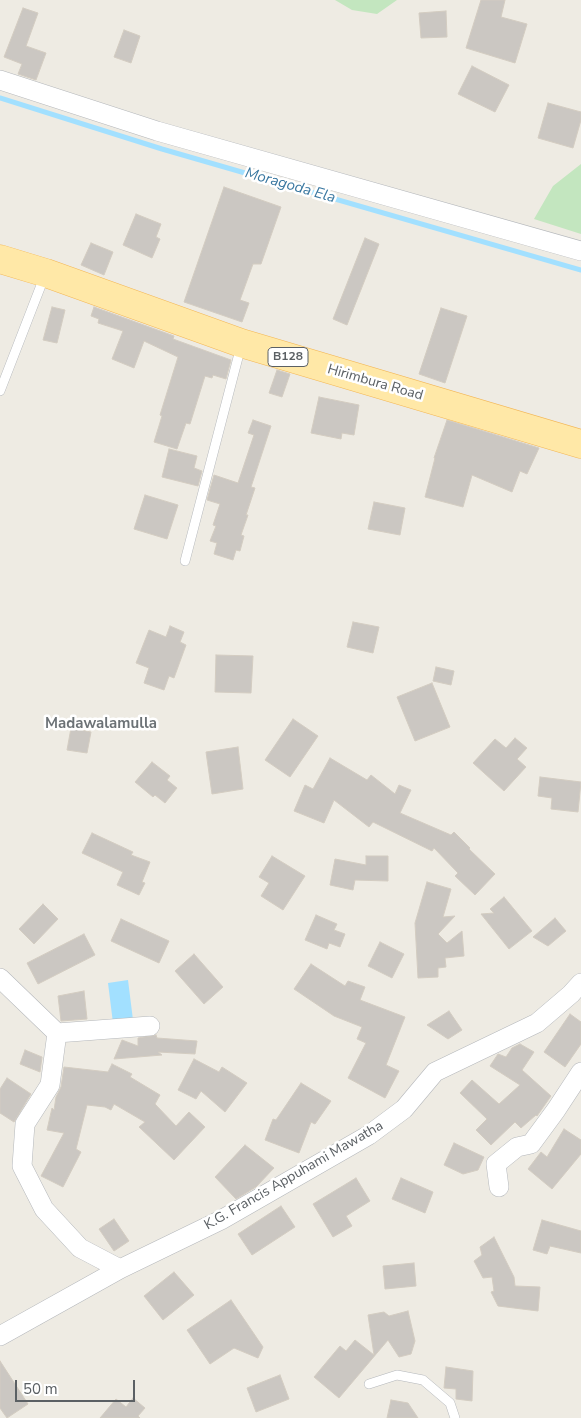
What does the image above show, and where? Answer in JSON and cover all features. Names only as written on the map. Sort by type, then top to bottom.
[{"type":"main road","name":"Hirimbura Road","points":[[0,258],[241,344],[581,444]]},
{"type":"street","points":[[0,80],[157,131],[581,251]]},
{"type":"street","points":[[0,978],[57,1033],[150,1026]]},
{"type":"street","name":"K.G. Francis Appuhami Mawatha","points":[[0,1336],[120,1268],[221,1220],[369,1135],[404,1110],[435,1072],[537,1023],[578,994]]},
{"type":"street","points":[[57,1033],[50,1085],[24,1124],[22,1166],[44,1209],[80,1248],[120,1268]]},
{"type":"street","points":[[499,1187],[496,1164],[517,1146],[531,1144],[581,1072]]},
{"type":"lane","points":[[0,391],[46,273]]},
{"type":"lane","points":[[185,561],[241,344]]},
{"type":"lane","points":[[369,1384],[397,1374],[423,1380],[450,1403],[455,1418]]},
{"type":"green space","points":[[335,0],[397,0],[377,14],[352,10]]},
{"type":"green space","points":[[581,164],[581,234],[534,219],[553,186]]},
{"type":"water","points":[[128,980],[133,1020],[113,1023],[108,983]]},
{"type":"building","points":[[481,0],[505,0],[501,17],[527,24],[515,63],[466,48]]},
{"type":"building","points":[[23,8],[38,13],[26,46],[46,53],[36,80],[18,74],[22,64],[4,57]]},
{"type":"building","points":[[446,11],[447,37],[421,38],[419,13]]},
{"type":"building","points":[[124,30],[140,36],[131,63],[114,57]]},
{"type":"building","points":[[472,66],[509,85],[495,112],[458,94]]},
{"type":"building","points":[[548,103],[581,112],[581,120],[573,148],[538,138]]},
{"type":"building","points":[[224,187],[281,207],[261,264],[253,264],[240,300],[249,303],[242,322],[184,302]]},
{"type":"building","points":[[136,214],[161,224],[156,237],[160,239],[152,258],[123,245]]},
{"type":"building","points":[[365,238],[379,244],[347,325],[333,319]]},
{"type":"building","points":[[91,243],[113,252],[104,275],[81,265]]},
{"type":"building","points":[[52,307],[65,310],[57,343],[43,340]]},
{"type":"building","points":[[94,307],[174,336],[173,339],[231,360],[226,379],[213,375],[212,378],[205,376],[190,424],[186,423],[177,449],[154,442],[162,416],[160,415],[178,357],[144,341],[134,368],[112,359],[123,331],[98,323],[99,319],[91,316]]},
{"type":"building","points":[[441,308],[467,316],[445,383],[419,374]]},
{"type":"building","points":[[277,370],[290,374],[282,397],[269,393]]},
{"type":"building","points":[[319,397],[359,405],[354,435],[342,433],[341,439],[311,433]]},
{"type":"building","points":[[253,420],[271,426],[251,487],[255,488],[241,535],[244,536],[240,551],[236,550],[233,560],[214,554],[217,543],[210,541],[216,526],[213,525],[220,504],[207,500],[214,475],[238,483],[254,435],[248,433]]},
{"type":"building","points":[[447,420],[539,448],[527,474],[520,471],[512,492],[472,475],[463,507],[425,497],[434,458]]},
{"type":"building","points":[[169,449],[197,456],[194,468],[202,471],[198,486],[162,477]]},
{"type":"building","points":[[145,495],[178,505],[167,539],[134,529]]},
{"type":"building","points":[[374,502],[405,508],[400,535],[368,529]]},
{"type":"building","points":[[353,622],[379,627],[373,653],[347,647]]},
{"type":"building","points":[[170,626],[184,632],[180,642],[186,645],[174,678],[169,676],[164,690],[144,683],[149,668],[136,663],[149,630],[166,637]]},
{"type":"building","points":[[216,655],[253,656],[251,693],[215,692]]},
{"type":"building","points":[[436,667],[454,671],[451,685],[433,681]]},
{"type":"building","points":[[432,683],[450,727],[415,741],[397,697]]},
{"type":"building","points":[[293,719],[318,736],[290,777],[265,760]]},
{"type":"building","points":[[71,728],[91,732],[87,753],[67,750]]},
{"type":"building","points":[[515,738],[527,748],[517,759],[526,767],[504,791],[473,763],[495,739],[506,748]]},
{"type":"building","points":[[238,747],[243,789],[212,794],[206,752]]},
{"type":"building","points":[[330,758],[367,780],[371,775],[395,794],[399,785],[411,790],[400,813],[451,835],[454,832],[495,874],[475,895],[455,876],[458,873],[434,848],[432,851],[373,822],[369,827],[334,800],[324,823],[294,811],[305,785],[313,789]]},
{"type":"building","points":[[152,762],[170,776],[167,780],[177,788],[165,803],[155,795],[153,797],[135,782]]},
{"type":"building","points":[[540,777],[581,782],[578,812],[551,809],[552,798],[538,796]]},
{"type":"building","points":[[92,833],[133,852],[131,855],[150,862],[142,882],[145,883],[139,895],[117,885],[123,872],[82,853]]},
{"type":"building","points":[[272,856],[305,876],[283,910],[261,896],[269,883],[259,877]]},
{"type":"building","points":[[366,856],[388,856],[388,881],[355,880],[353,890],[330,885],[335,859],[366,865]]},
{"type":"building","points":[[427,882],[451,889],[443,917],[455,916],[438,934],[447,943],[462,931],[464,956],[445,958],[446,967],[438,968],[438,977],[418,978],[415,923]]},
{"type":"building","points":[[504,897],[532,931],[509,949],[481,914],[494,913],[490,909]]},
{"type":"building","points":[[43,904],[58,919],[34,944],[19,929]]},
{"type":"building","points":[[316,915],[337,924],[334,930],[345,934],[340,947],[329,943],[327,949],[305,940]]},
{"type":"building","points":[[555,918],[566,931],[548,946],[533,937]]},
{"type":"building","points":[[121,919],[169,941],[159,963],[111,941]]},
{"type":"building","points":[[84,934],[95,955],[38,984],[27,963]]},
{"type":"building","points":[[380,942],[404,954],[392,978],[368,966]]},
{"type":"building","points":[[194,954],[223,987],[204,1004],[175,971]]},
{"type":"building","points":[[311,964],[345,986],[348,981],[365,987],[360,1000],[405,1017],[386,1065],[399,1071],[385,1098],[348,1078],[366,1043],[357,1039],[362,1027],[334,1016],[294,989]]},
{"type":"building","points":[[84,991],[87,1019],[61,1021],[58,996]]},
{"type":"building","points":[[449,1011],[462,1030],[448,1039],[427,1025]]},
{"type":"building","points":[[570,1014],[581,1022],[581,1044],[565,1067],[544,1052]]},
{"type":"building","points":[[156,1035],[157,1038],[197,1041],[195,1054],[158,1052],[162,1055],[114,1059],[122,1040],[138,1046],[138,1038]]},
{"type":"building","points":[[520,1044],[534,1052],[522,1070],[551,1096],[537,1116],[521,1128],[515,1122],[491,1145],[476,1130],[487,1119],[460,1093],[472,1080],[499,1104],[520,1085],[490,1066],[498,1054],[506,1057],[512,1048]]},
{"type":"building","points":[[25,1050],[42,1057],[40,1072],[20,1064]]},
{"type":"building","points":[[194,1059],[219,1072],[222,1067],[247,1083],[225,1112],[201,1091],[196,1099],[178,1090]]},
{"type":"building","points":[[112,1064],[132,1074],[130,1077],[160,1095],[155,1104],[176,1126],[189,1112],[205,1127],[174,1160],[139,1127],[145,1122],[114,1104],[111,1110],[105,1107],[87,1105],[76,1149],[81,1152],[63,1187],[41,1176],[64,1133],[47,1130],[52,1108],[54,1110],[56,1097],[61,1087],[64,1067],[108,1072]]},
{"type":"building","points":[[7,1078],[31,1094],[14,1122],[0,1113],[0,1089]]},
{"type":"building","points":[[301,1083],[331,1101],[315,1124],[311,1122],[299,1153],[265,1140],[273,1119],[276,1120]]},
{"type":"building","points":[[564,1129],[581,1140],[581,1154],[552,1189],[528,1169],[541,1152],[547,1157]]},
{"type":"building","points":[[454,1143],[484,1157],[478,1170],[463,1174],[444,1165]]},
{"type":"building","points":[[245,1145],[274,1168],[256,1187],[236,1199],[215,1177]]},
{"type":"building","points":[[356,1178],[370,1201],[346,1216],[352,1226],[333,1237],[313,1204]]},
{"type":"building","points":[[401,1178],[433,1192],[425,1213],[392,1199]]},
{"type":"building","points":[[281,1206],[295,1227],[252,1255],[238,1234]]},
{"type":"building","points":[[114,1219],[129,1241],[114,1251],[99,1229]]},
{"type":"building","points":[[542,1220],[581,1231],[581,1253],[550,1246],[547,1254],[533,1250]]},
{"type":"building","points":[[494,1237],[514,1277],[515,1286],[540,1287],[538,1311],[498,1306],[491,1292],[494,1291],[492,1277],[483,1278],[474,1261],[482,1255],[480,1247]]},
{"type":"building","points":[[414,1263],[416,1286],[385,1289],[383,1266]]},
{"type":"building","points":[[174,1272],[194,1295],[163,1320],[144,1296]]},
{"type":"building","points":[[231,1300],[263,1347],[258,1358],[234,1348],[210,1364],[187,1330]]},
{"type":"building","points":[[408,1311],[415,1341],[411,1354],[399,1357],[388,1340],[339,1398],[314,1377],[340,1346],[346,1351],[355,1340],[374,1355],[368,1315],[384,1312],[389,1316]]},
{"type":"building","points":[[0,1361],[28,1404],[7,1418],[0,1408]]},
{"type":"building","points":[[446,1367],[473,1371],[472,1401],[456,1399],[456,1389],[444,1388]]},
{"type":"building","points":[[280,1375],[289,1399],[256,1412],[247,1388]]},
{"type":"building","points":[[133,1398],[145,1408],[138,1416],[140,1418],[100,1418],[116,1399],[126,1407]]},
{"type":"building","points":[[391,1400],[408,1403],[418,1418],[387,1418]]},
{"type":"waterway","name":"Moragoda Ela","points":[[0,98],[162,149],[581,270]]},
{"type":"district","name":"Madawalamulla","points":[[101,724]]}]
